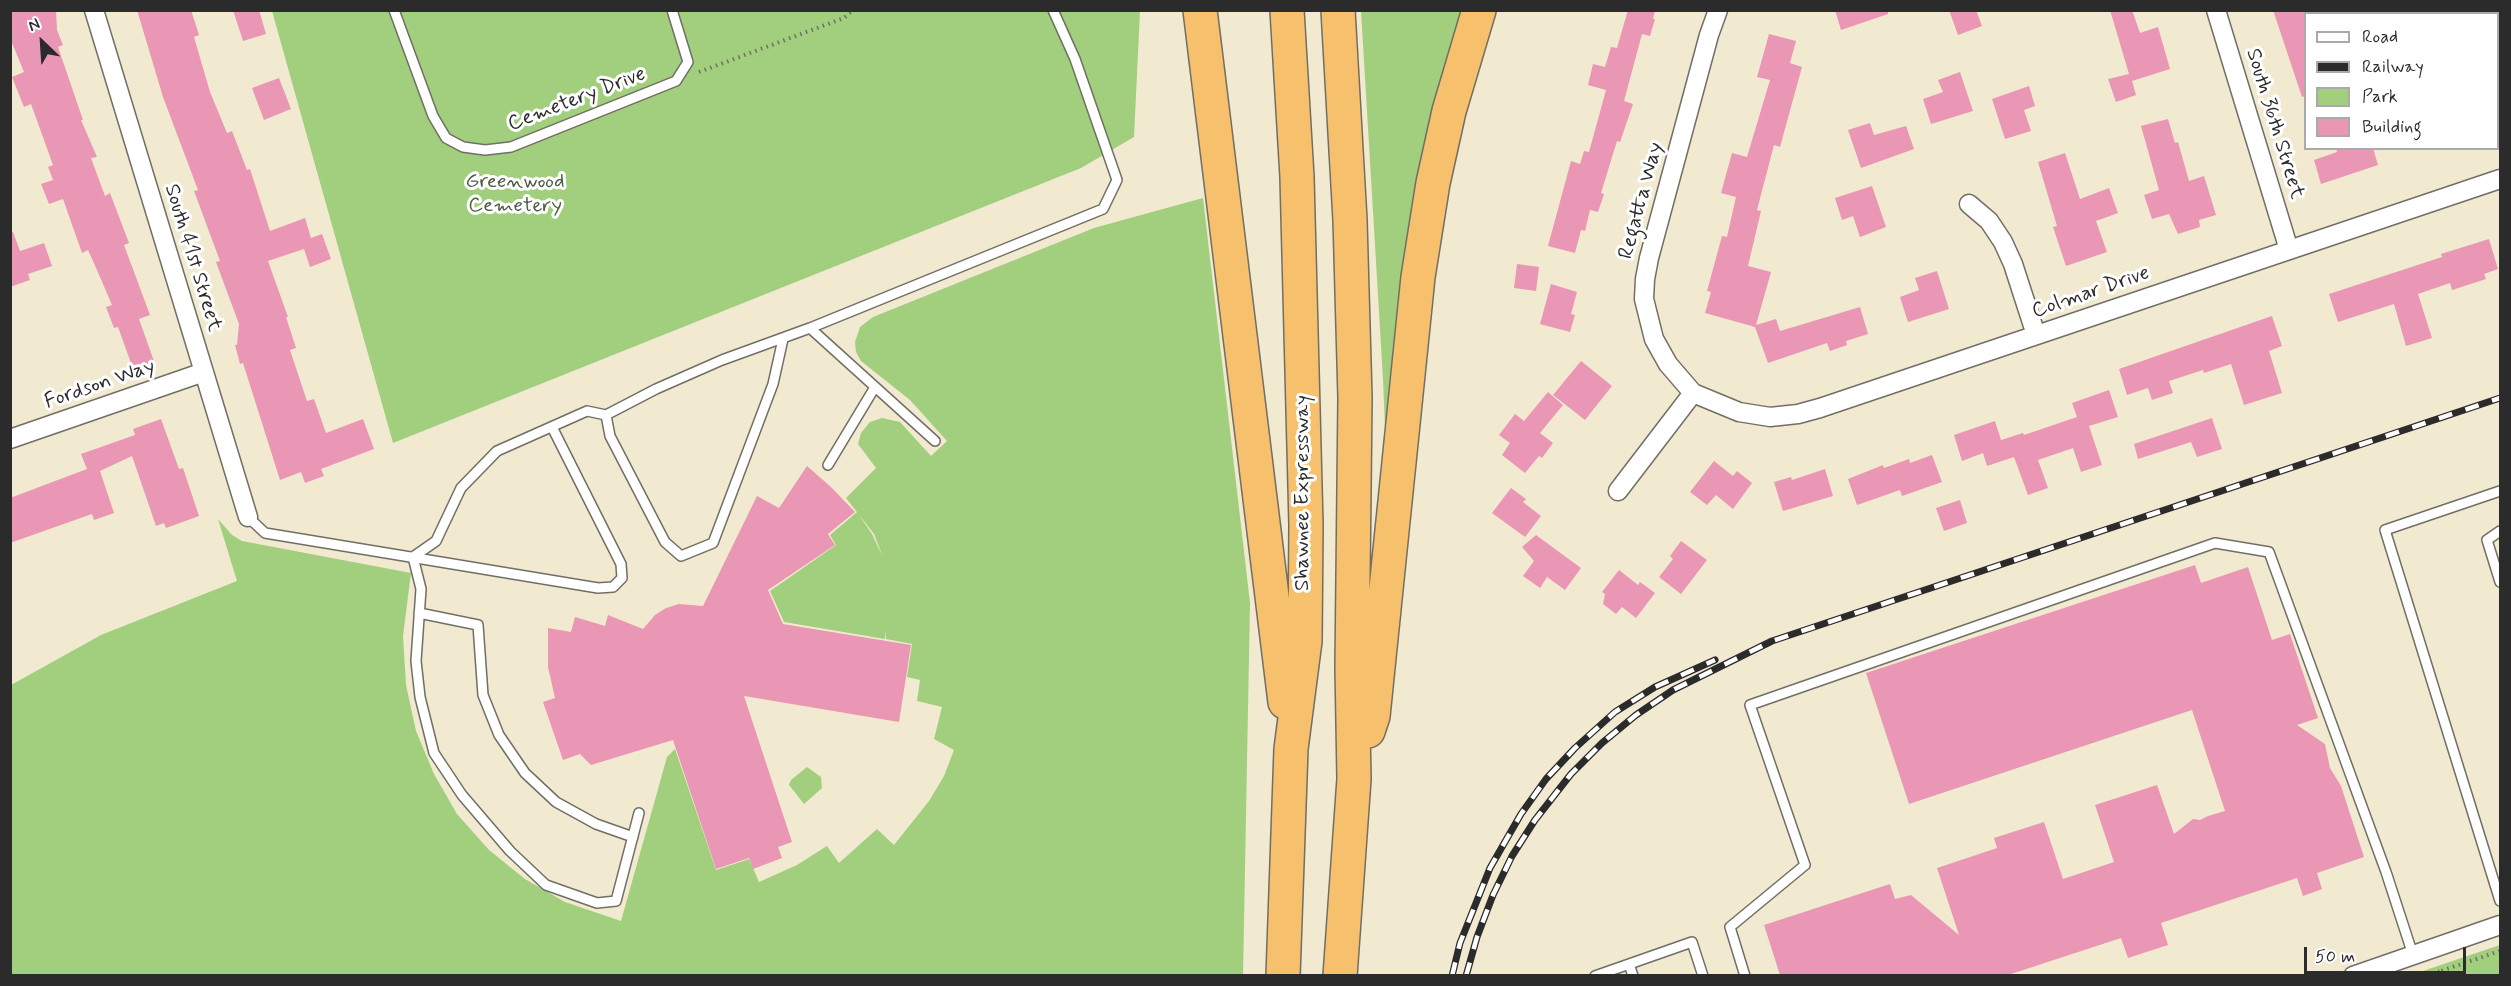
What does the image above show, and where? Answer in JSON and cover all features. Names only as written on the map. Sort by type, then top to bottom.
[{"type":"highway","points":[[1200,10],[1291,749]]},
{"type":"highway","name":"Shawnee Expressway","points":[[1284,975],[1291,749],[1305,641],[1306,525],[1297,177],[1287,10]]},
{"type":"highway","points":[[1338,10],[1350,220],[1355,398],[1352,667],[1354,779],[1340,975]]},
{"type":"highway","points":[[1354,779],[1373,716],[1418,277],[1433,183],[1449,111],[1479,10]]},
{"type":"street","name":"South 41st Street","points":[[94,10],[248,518]]},
{"type":"street","name":"Regatta Way","points":[[1693,393],[1668,364],[1654,339],[1644,299],[1645,279],[1709,35],[1718,10]]},
{"type":"street","name":"South 36th Street","points":[[2216,10],[2289,250]]},
{"type":"street","name":"Colmar Drive","points":[[1693,393],[1739,412],[1770,417],[1798,414],[2500,178]]},
{"type":"street","points":[[1969,204],[1989,221],[2004,242],[2036,335]]},
{"type":"street","name":"Fordson Way","points":[[10,439],[204,372]]},
{"type":"street","points":[[1618,491],[1693,393]]},
{"type":"street","points":[[2353,975],[2500,925]]},
{"type":"lane","name":"Cemetery Drive","points":[[394,10],[433,116],[446,138],[463,147],[486,150],[512,147],[676,81],[688,62],[672,10]]},
{"type":"lane","points":[[413,557],[436,542],[461,488],[497,451],[587,411],[606,415],[656,389],[722,360],[783,339],[1103,209],[1117,180],[1075,59],[1053,10]]},
{"type":"lane","points":[[810,328],[935,441]]},
{"type":"lane","points":[[606,415],[610,436],[665,542],[681,556],[713,543],[773,384],[783,339]]},
{"type":"lane","points":[[828,465],[876,387]]},
{"type":"lane","points":[[248,518],[265,533],[598,588],[613,587],[622,578],[621,564],[552,426]]},
{"type":"lane","points":[[2500,491],[2385,530],[2500,901]]},
{"type":"lane","points":[[2500,531],[2487,540],[2500,582]]},
{"type":"lane","points":[[1745,975],[1730,927],[1805,865],[1750,705],[2215,543],[2269,552],[2414,955]]},
{"type":"lane","points":[[413,557],[421,589],[416,661],[420,697],[434,753],[462,795],[510,851],[546,885],[597,903],[616,901],[639,813]]},
{"type":"lane","points":[[419,613],[478,625],[483,695],[499,735],[525,773],[556,802],[596,824],[633,837]]},
{"type":"lane","points":[[1595,975],[1692,942],[1703,975]]},
{"type":"lane","points":[[1629,964],[1633,975]]},
{"type":"path","points":[[676,81],[844,18],[853,10]]},
{"type":"path","points":[[2427,975],[2442,973],[2500,951]]},
{"type":"green space","name":"Greenwood Cemetery","points":[[272,11],[1140,11],[1134,137],[1081,168],[393,443]]},
{"type":"green space","points":[[1361,11],[1465,11],[1386,453],[1383,379]]},
{"type":"green space","points":[[1203,198],[1250,603],[1243,975],[11,975],[11,685],[101,635],[237,581],[218,519],[232,535],[242,541],[411,573],[403,636],[406,685],[416,731],[434,774],[457,814],[489,850],[525,879],[565,902],[621,921],[667,757],[675,749],[716,870],[749,859],[759,882],[797,865],[827,846],[839,863],[877,829],[894,845],[929,801],[944,776],[954,750],[934,739],[942,707],[917,701],[920,680],[907,677],[912,644],[886,639],[886,630],[885,639],[784,622],[770,591],[836,545],[830,535],[857,512],[846,498],[876,468],[858,444],[861,433],[870,422],[882,418],[900,422],[931,456],[947,441],[910,400],[861,361],[856,352],[855,342],[860,327],[873,317],[1094,228]],"holes":[[[858,513],[874,534],[883,557],[872,534]]]},
{"type":"green space","points":[[807,767],[821,777],[822,788],[804,804],[789,785],[791,780]]},
{"type":"green space","points":[[2500,945],[2500,975],[2411,975]]},
{"type":"building","points":[[10,10],[56,10],[57,30],[63,45],[58,47],[83,120],[81,120],[97,157],[91,158],[105,196],[110,193],[129,243],[124,245],[150,315],[139,319],[156,367],[135,374],[118,327],[114,328],[106,307],[112,305],[88,250],[82,253],[63,199],[49,204],[41,184],[53,180],[48,167],[53,165],[31,104],[24,107],[12,77],[24,72],[10,38]]},
{"type":"building","points":[[137,10],[191,10],[199,35],[194,37],[210,92],[227,133],[232,131],[247,170],[250,169],[270,231],[305,218],[311,238],[322,234],[331,259],[310,267],[304,249],[268,261],[288,317],[286,317],[296,348],[290,350],[307,401],[314,399],[326,433],[363,419],[374,449],[321,469],[324,476],[305,483],[301,472],[280,480],[243,363],[240,364],[235,345],[237,345],[239,324],[216,262],[220,261],[194,191],[198,190],[163,97]]},
{"type":"building","points":[[233,10],[259,10],[266,34],[243,41]]},
{"type":"building","points":[[1628,10],[1655,10],[1653,19],[1655,19],[1650,36],[1642,34],[1624,101],[1633,104],[1620,142],[1617,141],[1601,193],[1604,194],[1598,212],[1590,210],[1585,231],[1581,230],[1575,253],[1548,246],[1571,161],[1580,164],[1584,151],[1589,152],[1606,90],[1588,85],[1593,64],[1605,67],[1611,47],[1617,48]]},
{"type":"building","points":[[1835,10],[1888,10],[1888,14],[1841,30]]},
{"type":"building","points":[[1949,10],[1976,10],[1982,26],[1958,35]]},
{"type":"building","points":[[2110,10],[2132,10],[2140,33],[2158,27],[2170,69],[2132,81],[2136,95],[2116,102],[2108,79],[2129,74]]},
{"type":"building","points":[[2273,10],[2303,10],[2304,13],[2304,96],[2302,97]]},
{"type":"building","points":[[1769,34],[1796,41],[1790,63],[1802,67],[1780,147],[1774,145],[1757,210],[1761,211],[1748,266],[1771,272],[1756,325],[1776,319],[1780,331],[1860,307],[1868,334],[1846,341],[1847,345],[1830,351],[1827,343],[1768,363],[1755,327],[1705,313],[1711,292],[1707,291],[1722,236],[1727,237],[1736,197],[1721,193],[1732,153],[1747,157],[1770,80],[1757,77]]},
{"type":"building","points":[[1960,72],[1973,111],[1931,124],[1923,99],[1943,92],[1938,80]]},
{"type":"building","points":[[279,78],[291,109],[264,120],[252,88]]},
{"type":"building","points":[[2029,86],[2035,106],[2024,110],[2031,131],[2005,139],[1992,99]]},
{"type":"building","points":[[2168,119],[2175,143],[2178,142],[2189,181],[2204,176],[2216,215],[2199,220],[2200,227],[2178,234],[2169,214],[2152,219],[2144,195],[2159,190],[2141,126]]},
{"type":"building","points":[[1870,123],[1874,135],[1906,126],[1914,149],[1861,168],[1848,130]]},
{"type":"building","points":[[2336,150],[2374,150],[2378,165],[2321,184],[2314,160],[2337,152]]},
{"type":"building","points":[[2065,153],[2080,199],[2109,188],[2118,213],[2096,221],[2107,252],[2066,266],[2053,227],[2057,226],[2038,162]]},
{"type":"building","points":[[1872,186],[1886,227],[1860,237],[1853,216],[1842,220],[1835,198]]},
{"type":"building","points":[[10,232],[13,232],[20,251],[44,243],[52,266],[28,274],[30,280],[10,287]]},
{"type":"building","points":[[2489,239],[2498,269],[2484,274],[2486,279],[2452,290],[2450,283],[2418,294],[2432,338],[2406,346],[2394,304],[2338,322],[2329,294]]},
{"type":"building","points":[[1517,264],[1539,267],[1536,291],[1514,288]]},
{"type":"building","points":[[1937,271],[1949,309],[1908,322],[1900,297],[1919,290],[1915,278]]},
{"type":"building","points":[[1551,284],[1577,292],[1571,314],[1575,315],[1570,332],[1540,324]]},
{"type":"building","points":[[2272,316],[2282,346],[2269,351],[2282,393],[2244,405],[2231,364],[2169,381],[2173,393],[2152,400],[2148,388],[2127,395],[2119,369]]},
{"type":"building","points":[[1581,361],[1612,386],[1585,420],[1553,395]]},
{"type":"building","points":[[2109,390],[2118,417],[2089,426],[2102,465],[2081,472],[2073,448],[2038,460],[2048,488],[2028,495],[2014,457],[1987,466],[1983,453],[1962,461],[1954,435],[1995,421],[2001,440],[2023,433],[2024,435],[2077,417],[2072,403]]},
{"type":"building","points":[[1548,392],[1563,405],[1540,433],[1553,443],[1542,458],[1539,456],[1525,473],[1502,455],[1510,443],[1499,435],[1515,414],[1524,421]]},
{"type":"building","points":[[2212,418],[2222,449],[2197,457],[2191,442],[2138,459],[2134,444]]},
{"type":"building","points":[[161,419],[179,469],[183,468],[199,516],[166,528],[164,523],[156,526],[132,456],[100,471],[114,513],[94,520],[92,514],[10,543],[10,498],[87,469],[81,454],[135,435],[133,429]]},
{"type":"building","points":[[1932,455],[1942,482],[1902,496],[1900,490],[1857,505],[1848,479],[1883,465],[1884,468],[1909,459],[1910,463]]},
{"type":"building","points":[[1714,461],[1733,476],[1737,471],[1752,483],[1733,509],[1716,495],[1707,505],[1690,492]]},
{"type":"building","points":[[807,466],[855,512],[828,534],[835,545],[768,590],[783,624],[911,645],[899,722],[744,696],[792,842],[778,847],[782,858],[753,869],[749,858],[716,869],[673,740],[591,765],[580,754],[563,760],[543,702],[555,698],[548,667],[548,628],[571,632],[575,617],[605,626],[608,615],[643,629],[655,615],[666,608],[679,604],[703,606],[757,496],[779,508]]},
{"type":"building","points":[[1825,469],[1833,496],[1783,511],[1774,482],[1791,477],[1792,480]]},
{"type":"building","points":[[1511,488],[1526,499],[1523,502],[1541,516],[1525,537],[1492,513]]},
{"type":"building","points":[[1960,500],[1967,523],[1944,531],[1936,508]]},
{"type":"building","points":[[1536,535],[1581,568],[1565,590],[1547,577],[1540,588],[1523,576],[1534,561],[1522,547]]},
{"type":"building","points":[[1681,541],[1707,560],[1681,594],[1659,577],[1673,559],[1670,556]]},
{"type":"building","points":[[2195,565],[2201,583],[2248,567],[2272,640],[2290,634],[2318,718],[2297,725],[2325,744],[2330,768],[2341,786],[2364,857],[2317,873],[2322,889],[2303,896],[2297,878],[2161,923],[2168,945],[2128,958],[2121,938],[2008,975],[1780,975],[1764,925],[1890,884],[1895,899],[1911,895],[1959,935],[1937,868],[1997,848],[1994,838],[2044,822],[2063,879],[2114,862],[2095,805],[2157,785],[2174,834],[2193,819],[2200,820],[2225,811],[2192,710],[1909,804],[1866,673]]},
{"type":"building","points":[[1619,570],[1638,585],[1640,582],[1655,593],[1636,618],[1622,607],[1616,614],[1603,604],[1605,594],[1602,592]]},
{"type":"railway","points":[[1466,976],[1477,937],[1493,895],[1512,856],[1535,820],[1571,774],[1602,743],[1636,715],[1673,690],[1772,641],[2500,398]]},
{"type":"railway","points":[[1452,976],[1460,943],[1490,868],[1521,814],[1546,779],[1575,748],[1615,712],[1655,687],[1715,660]]}]
